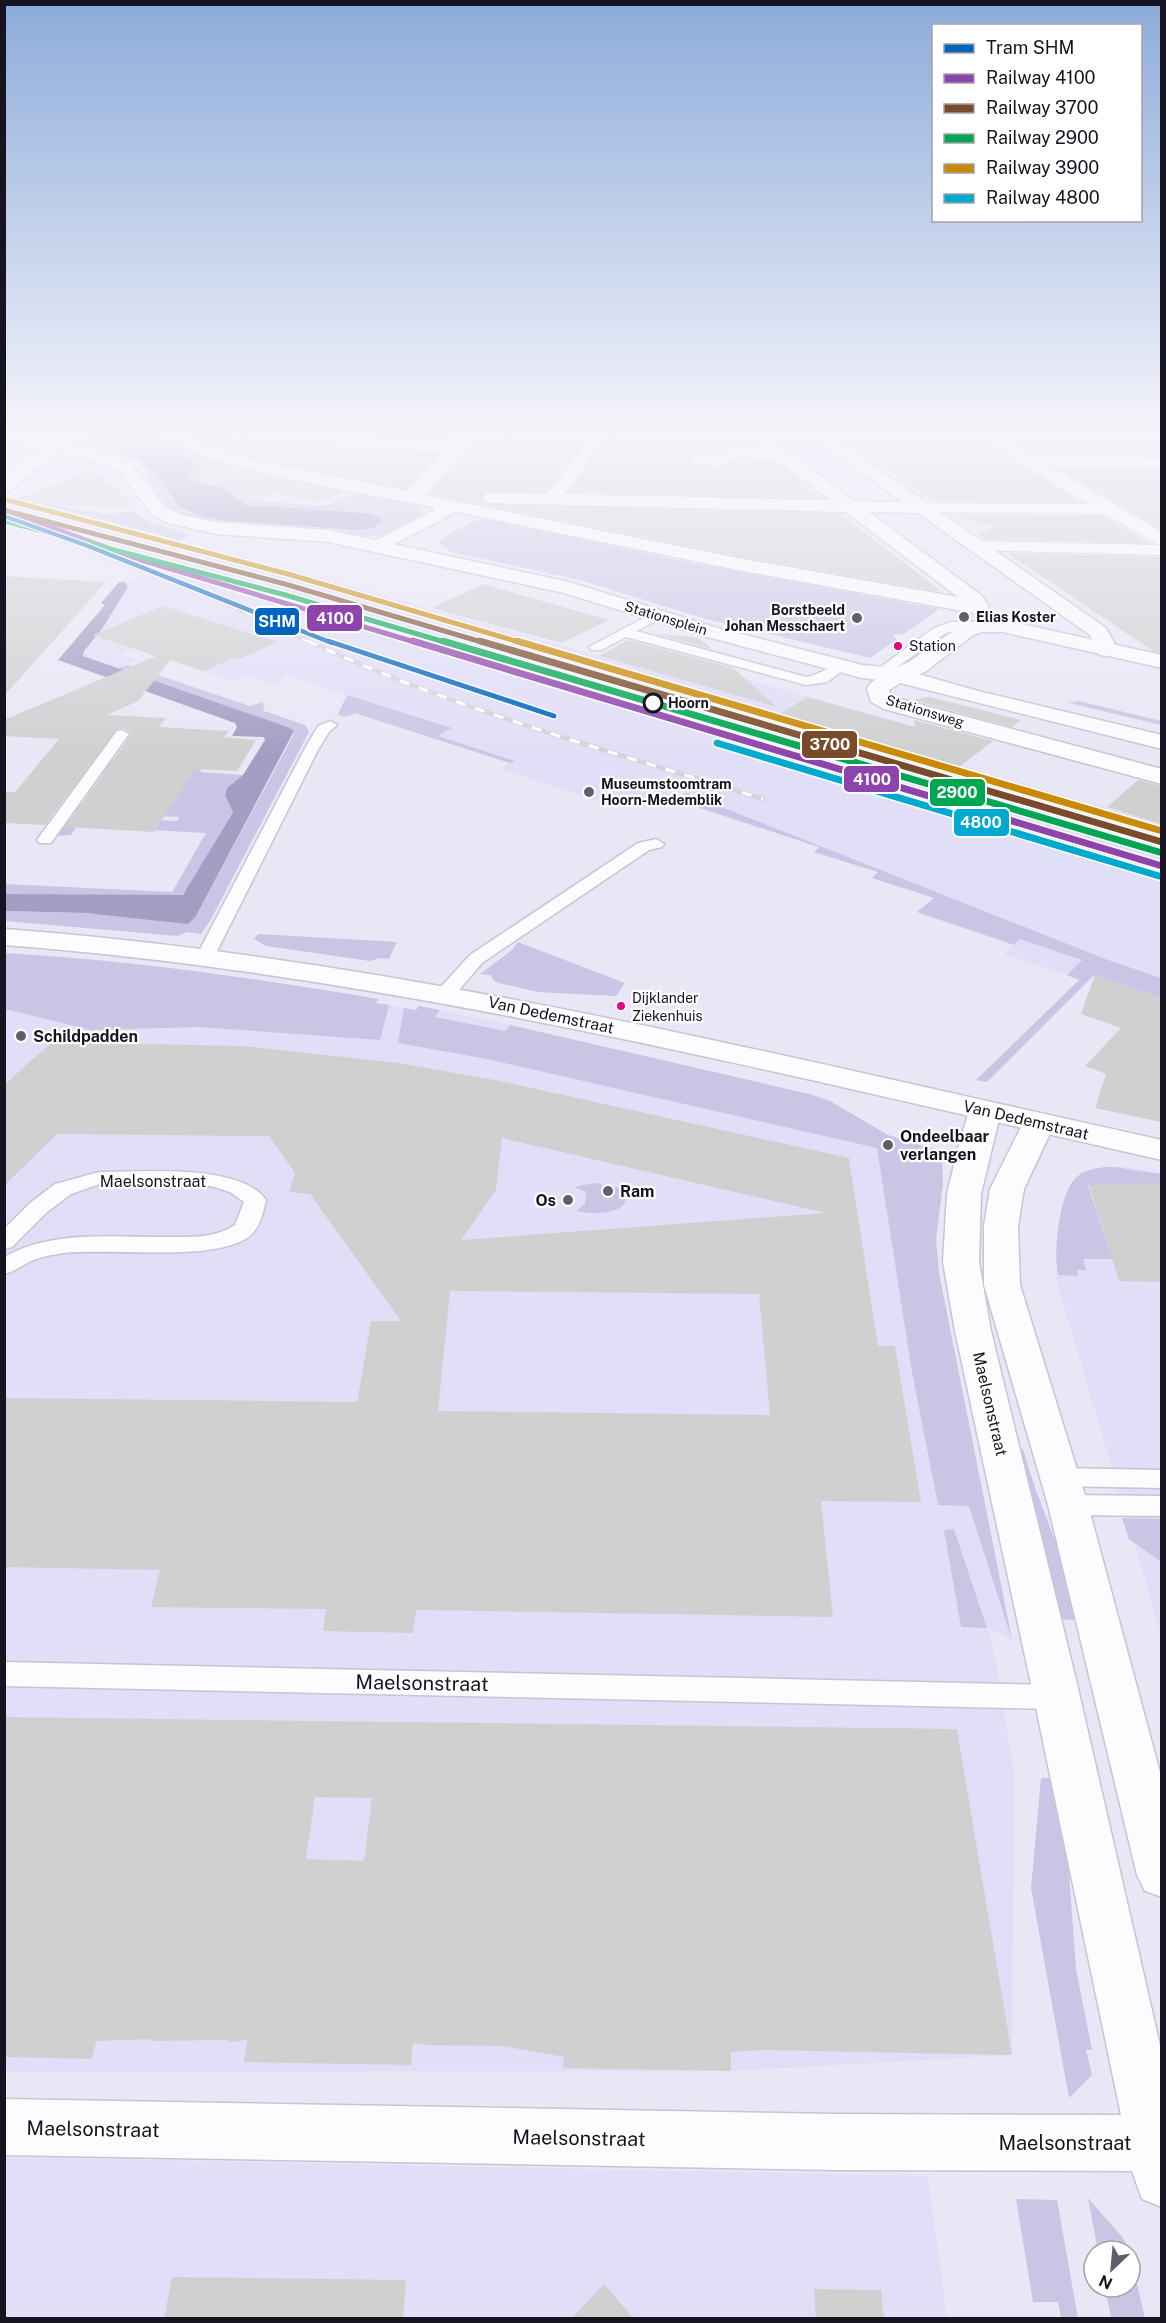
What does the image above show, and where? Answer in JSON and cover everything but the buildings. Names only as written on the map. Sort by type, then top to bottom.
[{"type":"street","name":"Stationsplein","points":[[350,540],[569,588],[655,616],[842,666],[887,675]]},
{"type":"street","points":[[379,546],[390,540]]},
{"type":"street","points":[[400,551],[420,540]]},
{"type":"street","points":[[623,540],[910,596],[979,616],[1003,626],[1161,662]]},
{"type":"street","points":[[891,540],[979,616]]},
{"type":"street","points":[[969,540],[1099,632],[1107,650]]},
{"type":"street","points":[[977,546],[1161,550]]},
{"type":"street","points":[[887,675],[913,669],[958,636],[979,616]]},
{"type":"street","name":"Stationsweg","points":[[1161,742],[887,675],[878,688],[879,697],[892,704],[1161,777]]},
{"type":"street","name":"Van Dedemstraat","points":[[4,938],[86,942],[206,955],[446,993],[1161,1150]]},
{"type":"street","name":"Maelsonstraat","points":[[4,2127],[824,2142],[1158,2161],[973,1331],[961,1262],[964,1194],[985,1111]]},
{"type":"street","points":[[1039,1123],[1008,1189],[1000,1226],[1002,1285],[1064,1491],[1161,1875]]},
{"type":"lane","points":[[596,647],[655,616]]},
{"type":"lane","points":[[624,632],[806,681],[822,679],[842,666]]},
{"type":"lane","points":[[206,955],[311,750],[324,729],[330,725]]},
{"type":"lane","points":[[45,840],[122,734]]},
{"type":"lane","points":[[446,993],[476,958],[644,846],[656,844]]},
{"type":"lane","name":"Maelsonstraat","points":[[4,1242],[38,1208],[63,1190],[99,1178],[211,1180],[238,1187],[255,1200],[253,1214],[243,1230],[212,1244],[60,1246],[13,1261],[4,1267]]},
{"type":"lane","points":[[1064,1491],[1161,1479]]},
{"type":"lane","points":[[1064,1491],[1161,1506]]},
{"type":"lane","name":"Maelsonstraat","points":[[4,1674],[1056,1697]]},
{"type":"shaded area","points":[[54,540],[183,540],[599,656],[614,648],[730,674],[985,747],[961,766],[1161,824],[1161,987],[1102,967],[1088,982],[1004,954],[1013,944],[917,912],[934,898],[872,878],[878,872],[814,852],[819,847],[688,804],[690,802],[678,798],[685,793],[678,789],[648,808],[638,805],[640,803],[606,804],[501,769],[509,763],[355,713],[345,717],[340,716],[338,714],[347,695],[286,674],[278,687],[245,676],[233,681],[132,648],[119,654],[139,660],[117,668],[83,656],[84,651],[102,630],[124,583],[141,575]]},
{"type":"shaded area","points":[[586,540],[692,563],[939,609],[904,634],[894,635],[893,637],[897,639],[870,658],[706,619],[580,580],[451,552],[440,544],[440,541]]},
{"type":"shaded area","points":[[119,582],[125,582],[128,587],[102,629],[84,651],[83,656],[294,731],[196,916],[188,924],[86,913],[5,911],[4,894],[183,895],[233,812],[225,795],[227,788],[243,775],[265,740],[264,737],[232,736],[237,727],[235,723],[58,660],[105,605],[101,603]]},
{"type":"shaded area","points":[[128,665],[250,706],[263,702],[264,711],[305,725],[309,732],[210,921],[201,934],[188,932],[177,936],[5,921],[4,911],[196,916],[294,734],[288,727],[117,668]]},
{"type":"shaded area","points":[[347,695],[452,728],[438,736],[515,761],[510,763],[355,713],[345,717],[338,714]]},
{"type":"shaded area","points":[[1079,701],[1161,721],[1161,725],[1069,703]]},
{"type":"shaded area","points":[[110,761],[204,766],[200,772],[243,775],[227,788],[225,795],[233,811],[186,892],[179,896],[5,894],[4,884],[172,892],[206,833],[77,826],[71,835],[57,836],[68,820],[76,817],[177,821],[179,817],[73,812],[79,805],[87,803]]},
{"type":"shaded area","points":[[686,793],[1108,960],[1161,978],[1161,998],[1094,975],[987,1082],[976,1080],[1079,980],[1067,975],[1082,960],[1020,939],[1014,945],[917,912],[934,898],[872,878],[878,872],[814,852],[819,847],[688,804],[690,802],[678,798]]},
{"type":"shaded area","points":[[258,934],[397,942],[389,959],[380,958],[370,961],[266,946],[254,939]]},
{"type":"shaded area","points":[[518,942],[625,983],[616,996],[538,992],[499,983],[493,980],[491,975],[480,974],[512,950]]},
{"type":"shaded area","points":[[4,953],[98,960],[192,971],[378,999],[376,1003],[389,1005],[380,1040],[199,1027],[91,1030],[5,1009]]},
{"type":"shaded area","name":"Dijklander Ziekenhuis","points":[[4,954],[156,966],[326,990],[378,999],[376,1003],[416,1010],[419,1006],[510,1025],[809,1094],[830,1101],[888,1135],[914,1145],[936,1239],[939,1273],[1012,1640],[988,1628],[998,1673],[1014,1774],[1012,2055],[731,2071],[5,2072]]},
{"type":"shaded area","points":[[419,1006],[440,1010],[435,1017],[505,1031],[510,1025],[809,1094],[830,1101],[888,1135],[942,1152],[943,1184],[936,1239],[939,1273],[1012,1640],[969,1506],[938,1505],[912,1372],[877,1148],[487,1059],[398,1043],[404,1008],[416,1010]]},
{"type":"shaded area","points":[[1122,1166],[1161,1173],[1161,1634],[1056,1279],[1065,1197],[1080,1174],[1104,1167]]},
{"type":"shaded area","points":[[1114,1167],[1161,1174],[1161,1190],[1159,1183],[1158,1186],[1088,1185],[1112,1259],[1083,1259],[1086,1270],[1077,1270],[1078,1276],[1058,1275],[1056,1253],[1059,1223],[1071,1183],[1086,1171]]},
{"type":"shaded area","points":[[595,1183],[623,1189],[626,1198],[624,1204],[610,1212],[576,1211],[585,1204],[586,1192],[574,1187]]},
{"type":"shaded area","points":[[1023,1449],[1083,1621],[1050,1618],[1012,1450]]},
{"type":"shaded area","points":[[1122,1518],[1161,1519],[1161,1562],[1129,1539]]},
{"type":"shaded area","points":[[954,1529],[987,1628],[961,1627],[944,1530]]},
{"type":"shaded area","points":[[1041,1778],[1055,1778],[1064,1804],[1076,1969],[1092,2050],[1086,2050],[1092,2075],[1069,2098],[1031,1888]]},
{"type":"shaded area","points":[[4,2157],[928,2176],[947,2318],[5,2318]]},
{"type":"shaded area","points":[[1088,2198],[1123,2239],[1096,2239]]},
{"type":"shaded area","points":[[1016,2199],[1057,2200],[1078,2318],[1061,2318],[1058,2302],[1033,2302]]},
{"type":"shaded area","points":[[1107,2299],[1141,2299],[1145,2318],[1111,2318]]},
{"type":"railway","points":[[186,585],[311,643]]},
{"type":"railway","points":[[308,641],[419,688],[475,708],[763,799]]},
{"type":"tram line","name":"SHM","points":[[72,540],[355,652],[554,716]]},
{"type":"rail line","name":"2900","points":[[78,540],[282,594],[1159,852]]},
{"type":"rail line","name":"4100","points":[[87,540],[141,560],[1162,866]]},
{"type":"rail line","name":"3700","points":[[119,540],[285,584],[1162,842]]},
{"type":"rail line","name":"3900","points":[[160,540],[288,574],[1162,831]]},
{"type":"rail line","name":"4800","points":[[717,743],[1159,876]]},
{"type":"place","name":"Elias Koster","points":[[964,617]]},
{"type":"place","name":"Borstbeeld Johan Messchaert","points":[[857,618]]},
{"type":"place","name":"Station","points":[[898,646]]},
{"type":"place","name":"Hoorn","points":[[653,703]]},
{"type":"place","name":"Museumstoomtram Hoorn-Medemblik","points":[[589,792]]},
{"type":"place","name":"Dijklander Ziekenhuis","points":[[621,1006]]},
{"type":"place","name":"Schildpadden","points":[[21,1036]]},
{"type":"place","name":"Ondeelbaar verlangen","points":[[888,1145]]},
{"type":"place","name":"Ram","points":[[608,1191]]},
{"type":"place","name":"Os","points":[[568,1200]]}]
